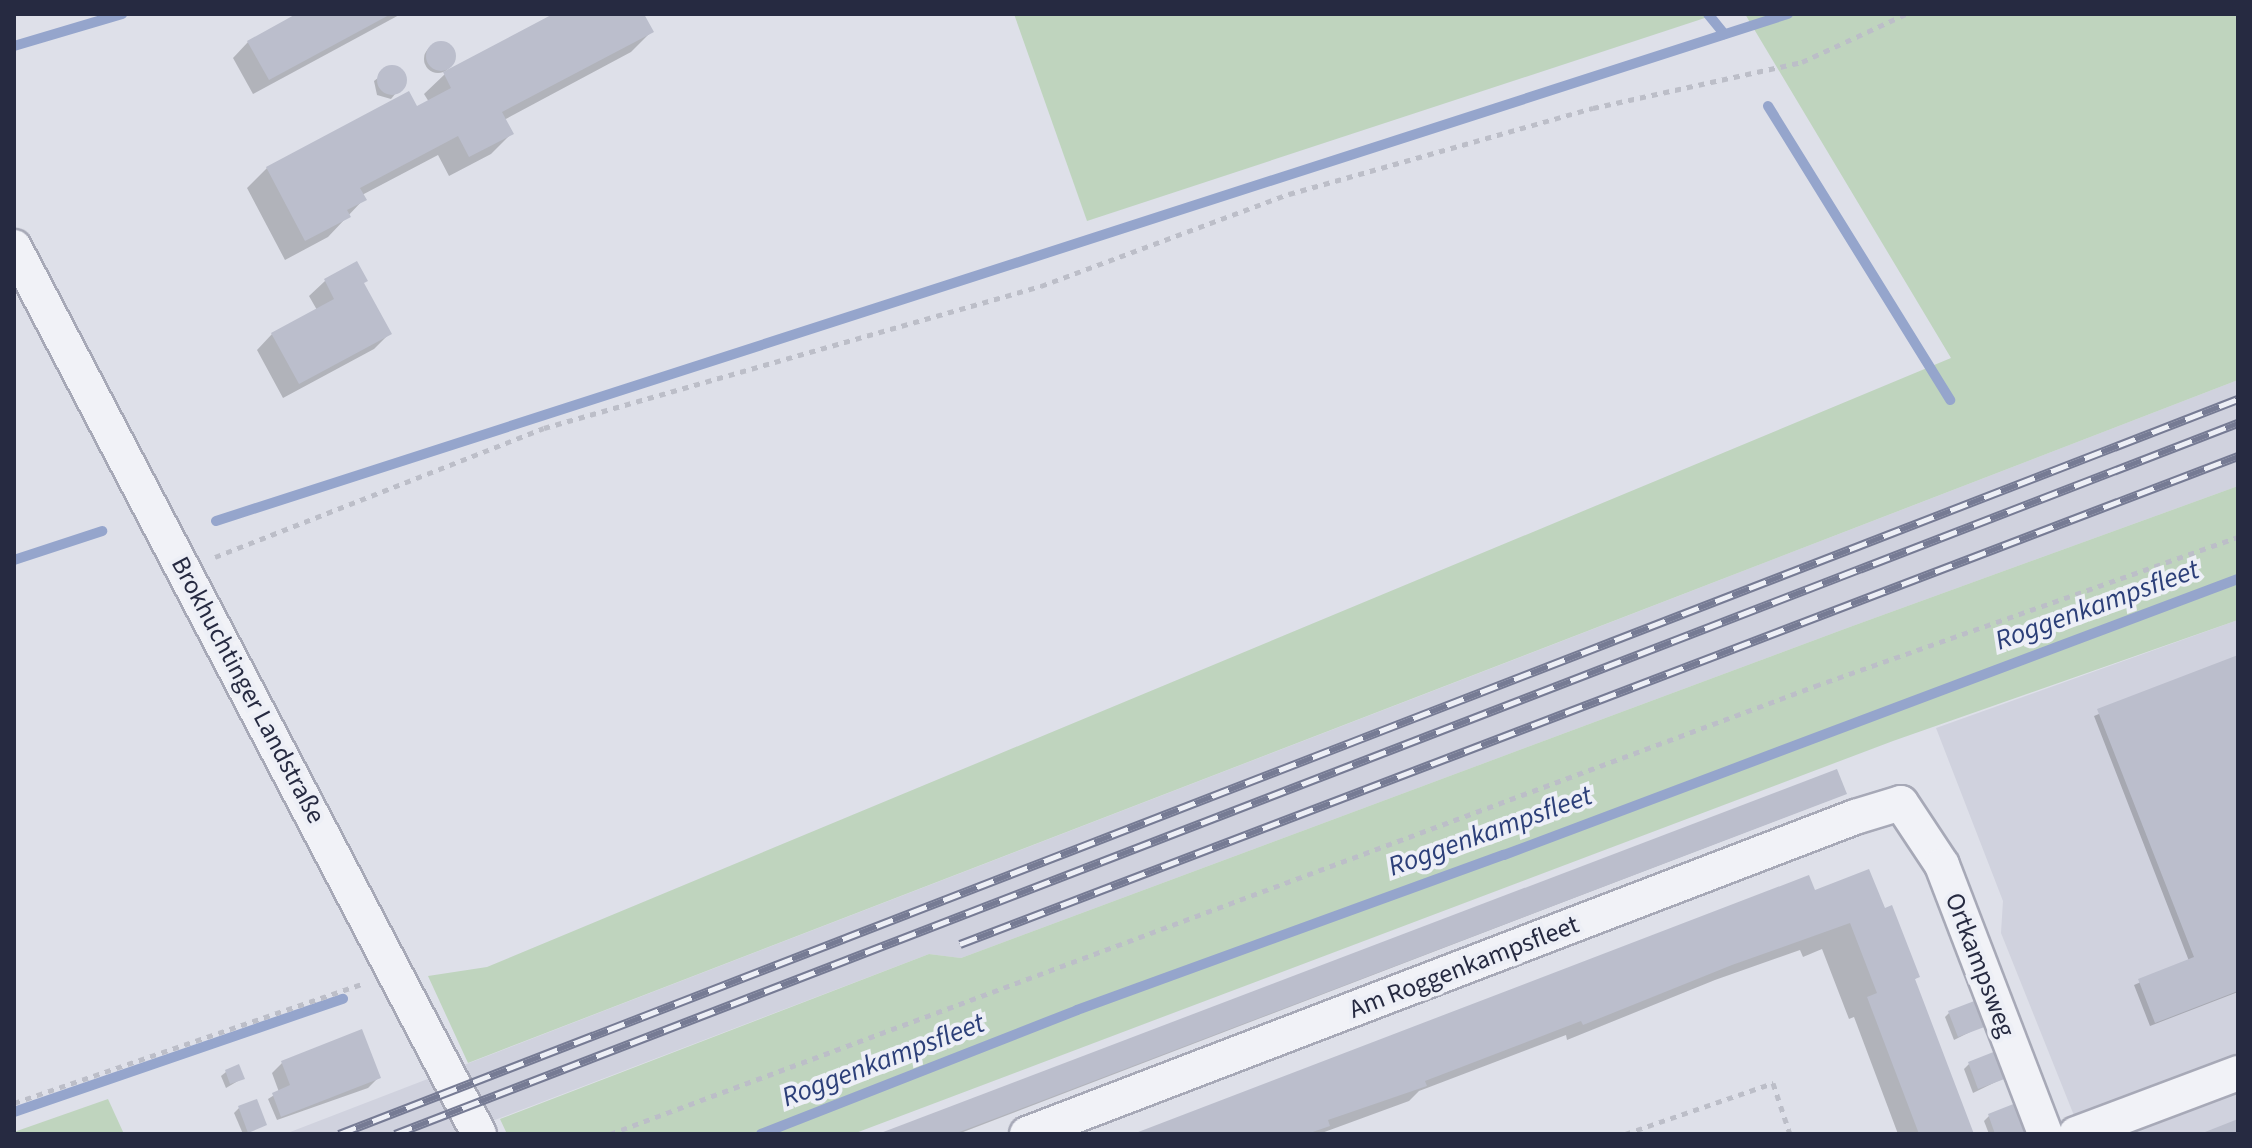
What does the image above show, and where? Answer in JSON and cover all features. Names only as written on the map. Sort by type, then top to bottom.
[{"type":"street","name":"Brokhuchtinger Landstraße","points":[[14,247],[479,1134]]},
{"type":"street","name":"Am Roggenkampsfleet","points":[[1027,1134],[1840,823],[1901,803]]},
{"type":"street","name":"Ortkampsweg","points":[[1901,803],[1942,865],[2045,1134]]},
{"type":"street","points":[[2076,1134],[2238,1073]]},
{"type":"path","points":[[185,569],[544,428],[1041,286],[1289,194],[1593,108],[1802,62],[1906,14]]},
{"type":"path","points":[[610,1134],[1800,691],[2238,537]]},
{"type":"path","points":[[14,1103],[396,973]]},
{"type":"path","points":[[1625,1134],[1773,1083],[1790,1134]]},
{"type":"shaded area","points":[[2238,380],[2238,486],[961,958],[929,954],[458,1134],[285,1134]]},
{"type":"shaded area","points":[[2238,620],[2238,1134],[2106,1134],[2075,1118],[2001,933],[2003,901],[1936,728]]},
{"type":"green space","points":[[1014,14],[1717,14],[1087,221]]},
{"type":"green space","points":[[1745,14],[2238,14],[2238,380],[468,1063],[428,976],[487,967],[1951,358]]},
{"type":"green space","points":[[2238,486],[2238,620],[1893,741],[853,1134],[507,1134],[500,1119],[929,954],[961,958]]},
{"type":"green space","points":[[108,1099],[124,1134],[14,1134],[14,1132]]},
{"type":"building","points":[[296,14],[391,14],[269,80],[247,41]]},
{"type":"building","points":[[553,14],[644,14],[654,32],[502,112],[514,134],[469,157],[458,136],[360,188],[367,200],[347,210],[351,217],[305,241],[266,167],[409,91],[417,106],[451,88],[443,72]]},
{"type":"building","points":[[441,41],[452,45],[456,56],[452,67],[441,71],[430,67],[426,56],[430,45]]},
{"type":"building","points":[[392,65],[403,69],[407,80],[403,91],[392,95],[381,91],[377,80],[381,69]]},
{"type":"building","points":[[357,261],[368,281],[364,283],[392,334],[299,384],[271,333],[334,299],[324,279]]},
{"type":"building","points":[[2238,655],[2238,991],[2155,1023],[2138,979],[2194,957],[2097,709]]},
{"type":"building","points":[[1837,769],[1847,794],[954,1134],[878,1134]]},
{"type":"building","points":[[1869,869],[1885,908],[1892,905],[1920,977],[1915,979],[1974,1134],[1919,1134],[1867,997],[1877,993],[1850,923],[1732,965],[1583,1025],[1581,1021],[1425,1081],[1427,1086],[1328,1120],[1330,1126],[1307,1134],[1133,1134],[1809,875],[1815,890]]},
{"type":"building","points":[[1977,1000],[1987,1026],[1958,1037],[1948,1011]]},
{"type":"building","points":[[362,1029],[381,1078],[281,1117],[272,1093],[290,1085],[281,1061]]},
{"type":"building","points":[[1996,1051],[2007,1078],[1978,1089],[1968,1062]]},
{"type":"building","points":[[239,1064],[245,1079],[230,1084],[225,1070]]},
{"type":"building","points":[[257,1099],[267,1125],[248,1133],[238,1106]]},
{"type":"building","points":[[2016,1103],[2026,1132],[1995,1134],[1988,1114]]},
{"type":"building","points":[[2238,1119],[2238,1134],[2200,1134]]},
{"type":"waterway","points":[[14,46],[122,14]]},
{"type":"waterway","points":[[1708,14],[1724,34]]},
{"type":"waterway","points":[[216,521],[1788,14]]},
{"type":"waterway","points":[[1768,106],[1950,400]]},
{"type":"waterway","points":[[14,560],[102,531]]},
{"type":"waterway","name":"Roggenkampsfleet","points":[[761,1134],[1077,1010],[1504,855],[2238,579]]},
{"type":"waterway","points":[[14,1112],[343,999]]},
{"type":"railway","points":[[339,1134],[2238,399]]},
{"type":"railway","points":[[395,1134],[2238,423]]},
{"type":"railway","points":[[960,944],[2238,456]]}]
